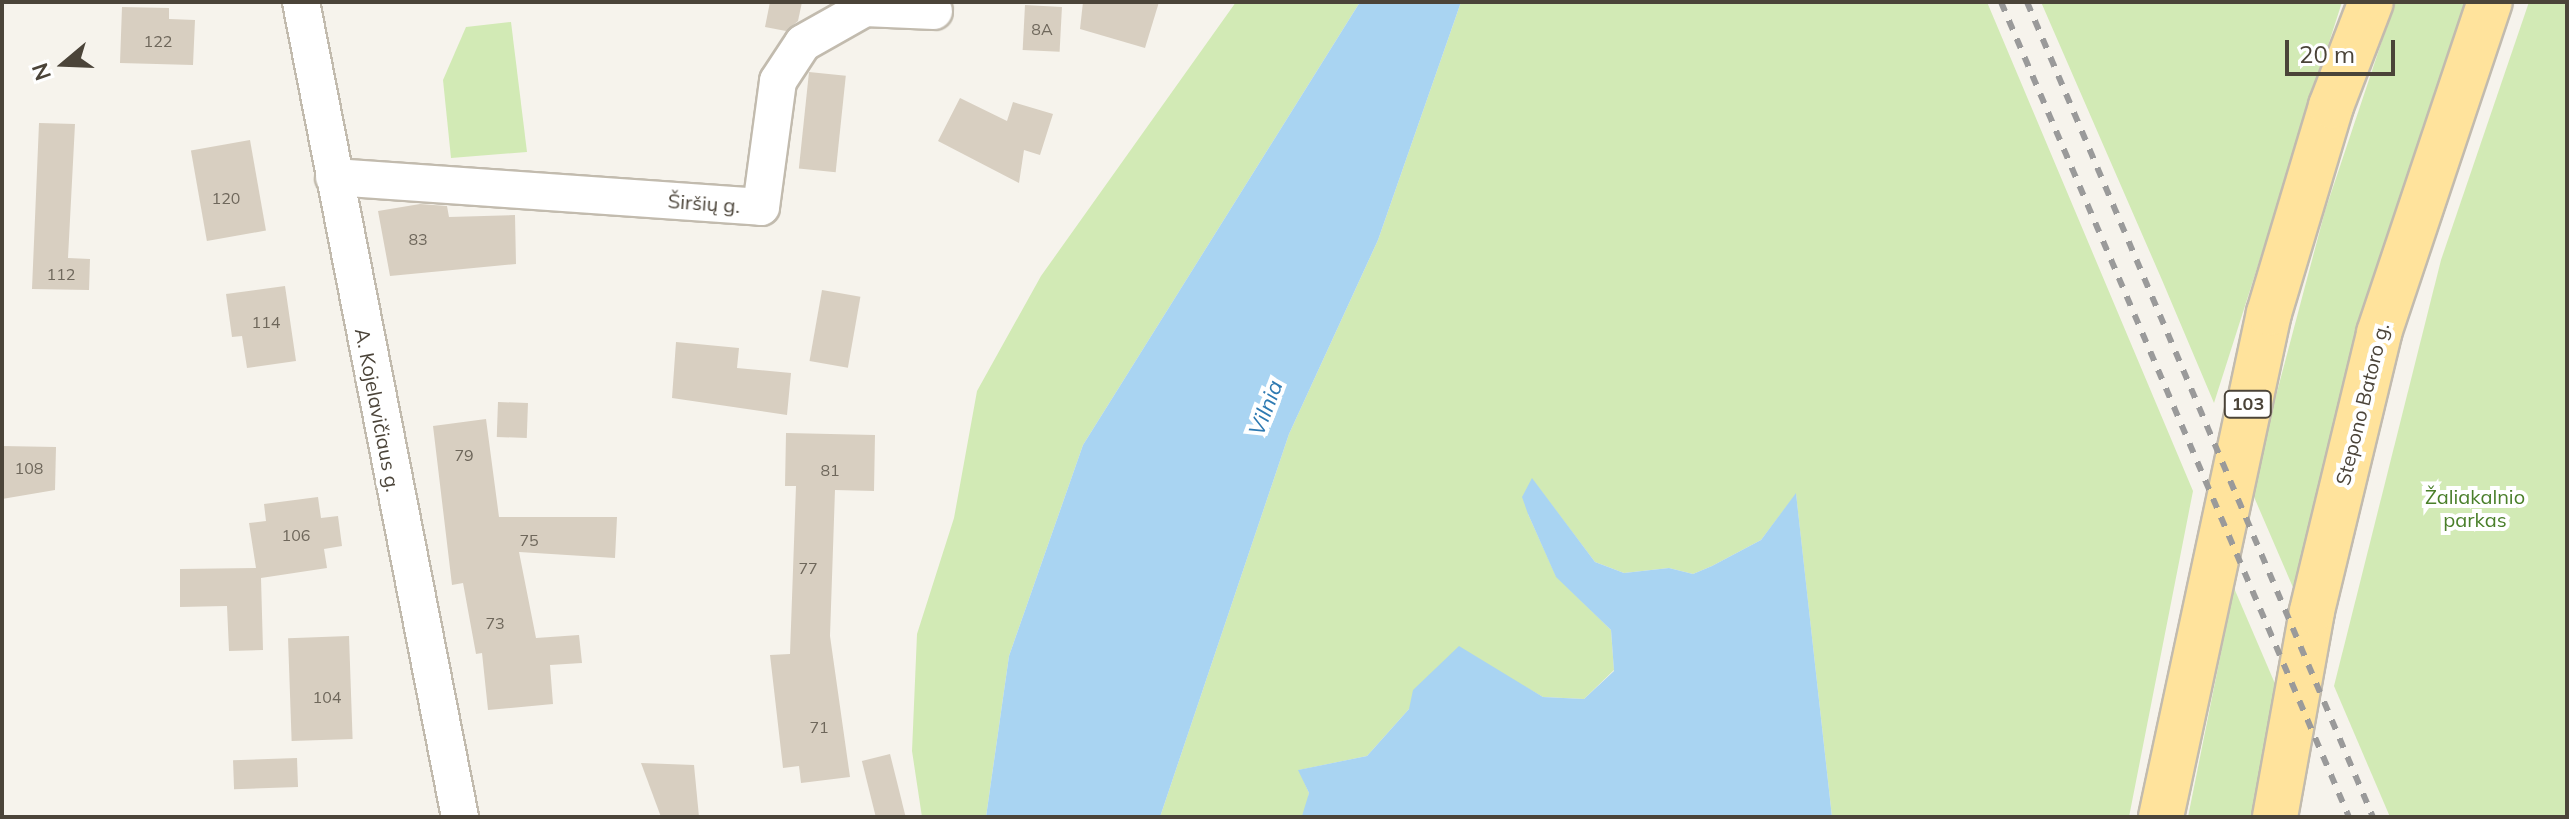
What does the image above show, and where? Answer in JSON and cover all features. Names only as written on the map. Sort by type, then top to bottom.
[{"type":"main road","name":"103","points":[[2161,817],[2269,313],[2331,106],[2371,2]]},
{"type":"main road","name":"Stepono Batoro g.","points":[[2275,817],[2312,611],[2379,333],[2490,2]]},
{"type":"street","name":"A. Kojelavičiaus g.","points":[[301,2],[460,817]]},
{"type":"street","name":"Širšių g.","points":[[334,177],[761,207],[778,81],[803,43],[865,8],[934,11]]},
{"type":"green space","points":[[1236,2],[1360,2],[1083,445],[1009,656],[986,817],[922,817],[912,751],[917,634],[954,518],[977,391],[1041,276]]},
{"type":"green space","points":[[1461,2],[1987,2],[2193,491],[2129,817],[1832,817],[1796,494],[1761,540],[1712,566],[1693,574],[1669,568],[1624,573],[1595,562],[1532,479],[1528,514],[1556,576],[1611,630],[1614,670],[1584,699],[1543,697],[1481,662],[1409,709],[1367,756],[1299,770],[1309,793],[1305,817],[1160,817],[1289,434],[1378,240]]},
{"type":"green space","points":[[2041,2],[2342,2],[2214,403],[2162,280]]},
{"type":"green space","points":[[2395,2],[2469,2],[2422,128],[2295,592],[2251,490],[2325,211]]},
{"type":"green space","name":"Žaliakalnio parkas","points":[[2529,2],[2567,2],[2567,817],[2390,817],[2334,686],[2441,260]]},
{"type":"green space","points":[[511,22],[527,152],[451,158],[443,80],[466,27]]},
{"type":"green space","points":[[2234,588],[2276,686],[2257,817],[2188,817]]},
{"type":"water","name":"Vilnia","points":[[1360,2],[1461,2],[1378,240],[1289,434],[1160,817],[986,817],[1009,656],[1083,445]]},
{"type":"water","points":[[1532,478],[1595,562],[1624,573],[1669,568],[1693,574],[1712,566],[1761,540],[1796,493],[1832,817],[1302,816],[1309,793],[1298,770],[1367,756],[1409,709],[1413,690],[1459,646],[1543,697],[1584,699],[1614,671],[1611,630],[1556,577],[1528,514],[1522,497]]},
{"type":"building","points":[[770,2],[802,2],[798,21],[786,31],[765,27]]},
{"type":"building","points":[[1083,2],[1159,2],[1145,48],[1080,29]]},
{"type":"building","points":[[1025,5],[1062,7],[1060,52],[1023,50]]},
{"type":"building","points":[[122,7],[169,8],[169,19],[195,20],[193,65],[120,63]]},
{"type":"building","points":[[809,72],[846,76],[836,172],[799,168]]},
{"type":"building","points":[[960,98],[1007,121],[1013,102],[1053,114],[1040,155],[1024,150],[1019,183],[938,141]]},
{"type":"building","points":[[39,123],[75,124],[68,258],[90,259],[89,290],[32,289]]},
{"type":"building","points":[[250,140],[266,231],[207,241],[191,150]]},
{"type":"building","points":[[420,204],[447,206],[449,217],[515,215],[516,264],[390,276],[378,211]]},
{"type":"building","points":[[285,286],[296,361],[247,368],[242,336],[232,337],[226,294]]},
{"type":"building","points":[[822,290],[860,297],[848,368],[809,361]]},
{"type":"building","points":[[676,342],[739,348],[737,368],[791,373],[787,415],[672,398]]},
{"type":"building","points":[[498,402],[528,403],[527,438],[497,437]]},
{"type":"building","points":[[486,419],[499,517],[617,517],[615,558],[519,552],[536,638],[579,635],[582,663],[550,665],[553,704],[488,710],[482,653],[476,654],[463,583],[452,585],[433,426]]},
{"type":"building","points":[[786,433],[875,435],[874,491],[835,490],[830,636],[850,777],[801,783],[799,766],[783,768],[770,655],[790,654],[796,486],[785,486]]},
{"type":"building","points":[[2,446],[56,447],[55,490],[2,499]]},
{"type":"building","points":[[318,497],[321,518],[338,516],[342,546],[324,549],[327,568],[261,578],[263,650],[229,651],[227,606],[180,607],[180,569],[256,568],[249,523],[266,521],[264,504]]},
{"type":"building","points":[[349,636],[353,739],[292,741],[288,638]]},
{"type":"building","points":[[890,754],[906,817],[876,817],[862,761]]},
{"type":"building","points":[[297,758],[298,787],[234,789],[233,760]]},
{"type":"building","points":[[641,763],[694,765],[699,817],[661,817]]},
{"type":"railway","points":[[2001,2],[2349,817]]},
{"type":"railway","points":[[2027,2],[2373,817]]}]
